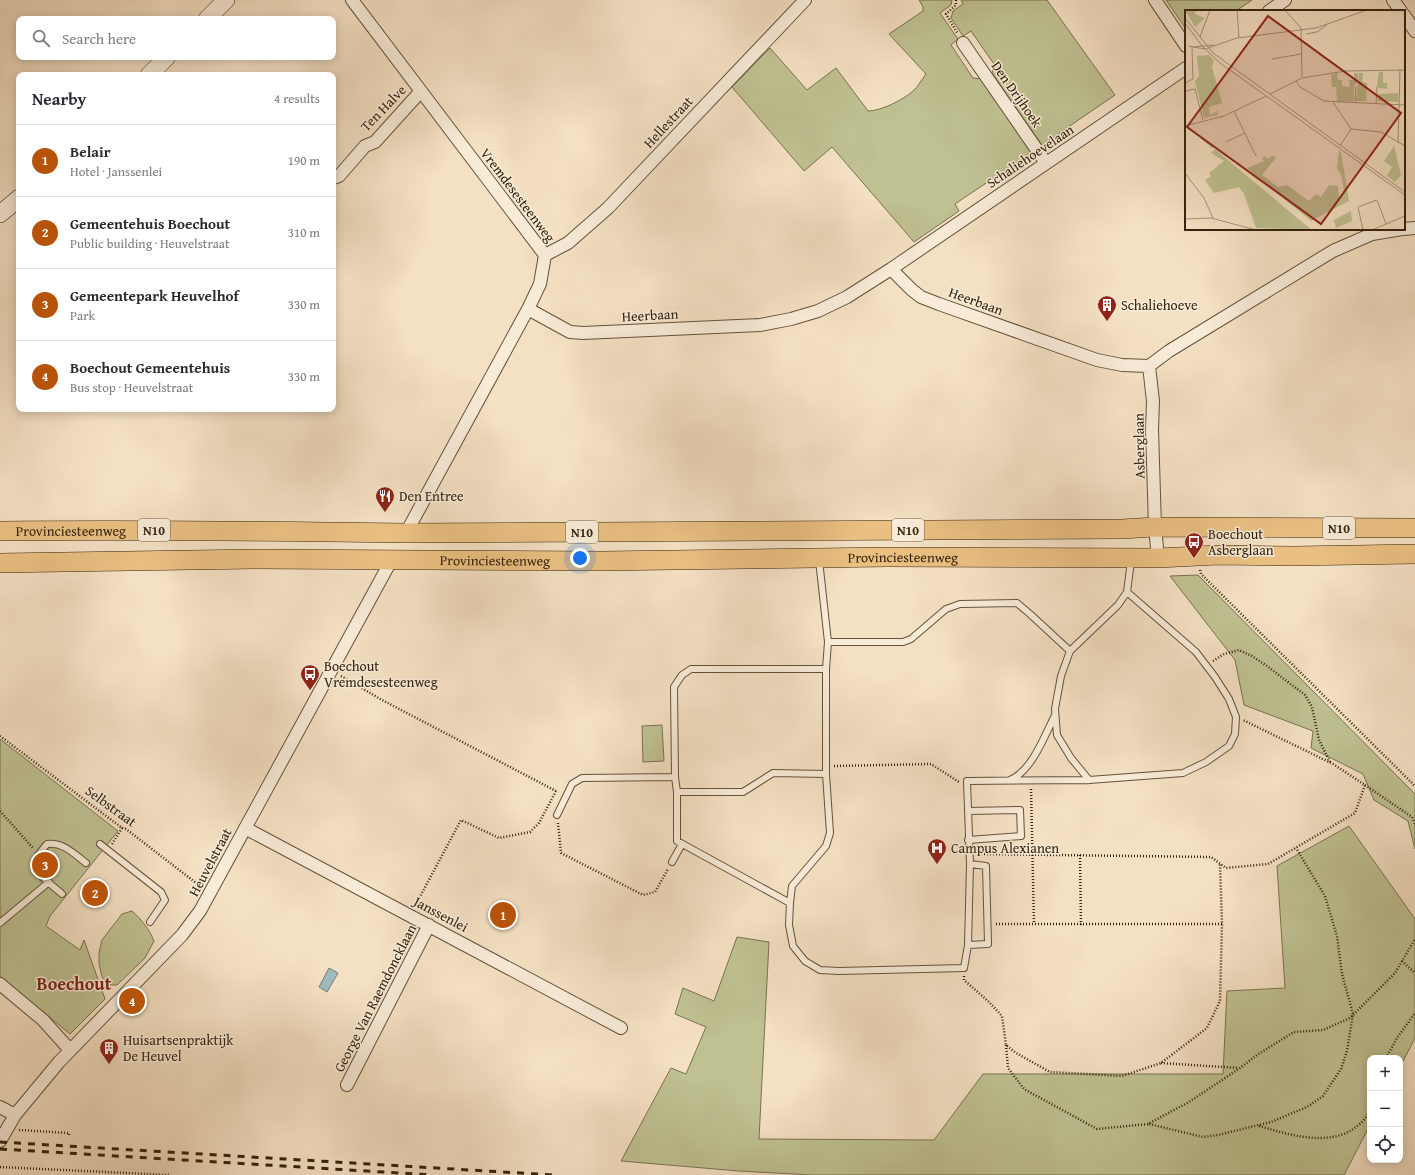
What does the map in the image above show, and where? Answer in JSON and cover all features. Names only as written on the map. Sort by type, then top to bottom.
[{"type":"main road","name":"Provinciesteenweg","points":[[0,531],[293,531],[406,533],[1114,529],[1155,526],[1415,528]]},
{"type":"main road","points":[[392,559],[406,533]]},
{"type":"main road","name":"Provinciesteenweg","points":[[0,563],[255,559],[602,561],[887,557],[1158,558],[1197,556],[1415,554]]},
{"type":"street","points":[[210,16],[226,0]]},
{"type":"street","name":"Vremdesesteenweg","points":[[352,0],[545,255],[540,284],[528,309],[406,533]]},
{"type":"street","name":"Hellestraat","points":[[545,255],[568,243],[608,208],[746,60],[805,0]]},
{"type":"street","points":[[1155,0],[1185,45]]},
{"type":"street","points":[[1270,10],[1285,0]]},
{"type":"street","points":[[1393,0],[1400,10]]},
{"type":"street","points":[[1405,16],[1415,31]]},
{"type":"street","name":"Den Drijhoek","points":[[963,43],[1046,163]]},
{"type":"street","points":[[152,72],[165,60]]},
{"type":"street","name":"Schaliehoevelaan","points":[[891,269],[1185,69]]},
{"type":"street","name":"Ten Halve","points":[[336,177],[339,176],[365,146],[375,142],[420,91]]},
{"type":"street","points":[[0,214],[16,201]]},
{"type":"street","points":[[1405,229],[1415,228]]},
{"type":"street","points":[[1149,366],[1170,351],[1333,252],[1372,234],[1397,230]]},
{"type":"street","name":"Heerbaan","points":[[528,309],[570,332],[583,333],[760,325],[792,319],[818,310],[847,297],[891,269],[921,297],[939,304],[1097,360],[1122,365],[1149,366]]},
{"type":"street","name":"Asberglaan","points":[[1149,366],[1153,401],[1152,430],[1155,526],[1158,558]]},
{"type":"street","name":"Heuvelstraat","points":[[0,1141],[13,1118],[70,1050],[182,935],[200,912],[392,559]]},
{"type":"street","name":"Janssenlei","points":[[245,828],[621,1028]]},
{"type":"street","name":"George Van Raemdoncklaan","points":[[347,1085],[429,925]]},
{"type":"street","points":[[0,984],[42,1020],[70,1050]]},
{"type":"street","points":[[0,1107],[13,1118]]},
{"type":"lane","points":[[1089,780],[1071,758],[1057,735],[1055,710],[1061,676],[1070,651],[1118,605],[1127,592],[1131,557]]},
{"type":"lane","points":[[819,559],[828,642],[826,669],[826,774],[830,833],[826,846],[792,886],[789,925],[793,946],[804,961],[820,970],[839,971],[964,968],[968,945],[970,864],[968,840],[968,781],[1089,780],[1183,773],[1206,762],[1229,746],[1235,734],[1236,717],[1229,699],[1196,652],[1127,592]]},
{"type":"lane","points":[[828,642],[903,642],[912,639],[946,609],[960,604],[1017,603],[1070,651]]},
{"type":"lane","points":[[790,903],[677,841],[674,687],[682,675],[691,669],[826,669]]},
{"type":"lane","points":[[1010,781],[1021,773],[1034,755],[1055,715]]},
{"type":"lane","points":[[677,792],[743,792],[773,773],[826,774]]},
{"type":"lane","points":[[557,815],[572,784],[582,778],[675,777]]},
{"type":"lane","points":[[968,811],[1020,810],[1021,836],[968,840]]},
{"type":"lane","points":[[62,894],[38,874],[35,868],[35,863],[39,854],[47,844],[54,843],[63,845],[86,863]]},
{"type":"lane","points":[[100,844],[161,892],[165,900],[150,922]]},
{"type":"lane","points":[[672,862],[682,844]]},
{"type":"lane","points":[[968,945],[988,944],[986,866],[970,864]]},
{"type":"lane","points":[[0,923],[49,882]]},
{"type":"path","points":[[956,0],[956,5],[946,14],[963,43]]},
{"type":"path","points":[[1197,556],[1201,574],[1415,786]]},
{"type":"path","points":[[1206,666],[1224,654],[1239,650],[1252,656],[1290,683],[1305,695],[1312,707],[1319,740],[1330,762]]},
{"type":"path","points":[[331,670],[382,700],[565,796]]},
{"type":"path","points":[[1236,717],[1330,762],[1412,817],[1415,824]]},
{"type":"path","name":"Selbstraat","points":[[0,736],[122,828],[126,829],[195,883],[211,893]]},
{"type":"path","points":[[826,766],[931,764],[968,788]]},
{"type":"path","points":[[1031,780],[1034,924]]},
{"type":"path","points":[[969,854],[1211,857],[1226,868],[1268,864],[1355,813],[1365,785]]},
{"type":"path","points":[[410,915],[461,820],[499,838],[530,832],[539,823],[556,791]]},
{"type":"path","points":[[0,811],[39,854]]},
{"type":"path","points":[[557,815],[561,853],[643,895],[656,892],[672,862]]},
{"type":"path","points":[[108,851],[122,828]]},
{"type":"path","points":[[964,968],[964,980],[989,1002],[1002,1016],[1008,1068],[1024,1089],[1097,1129],[1148,1124],[1203,1137],[1259,1126],[1271,1122],[1307,1107],[1323,1096],[1341,1069],[1347,1051],[1353,1014],[1342,974],[1337,936],[1325,896],[1296,848]]},
{"type":"path","points":[[1080,855],[1080,925]]},
{"type":"path","points":[[1006,1045],[1016,1053],[1050,1072],[1122,1076],[1161,1063],[1207,1028],[1220,1001],[1222,924],[1220,864]]},
{"type":"path","points":[[988,924],[1222,924]]},
{"type":"path","points":[[1148,1124],[1190,1102],[1294,1032],[1323,1030],[1350,1018],[1395,973],[1415,939]]},
{"type":"path","points":[[1402,961],[1415,973]]},
{"type":"path","points":[[1388,1055],[1397,1038],[1415,1013]]},
{"type":"path","points":[[1161,1063],[1240,1068]]},
{"type":"path","points":[[1259,1126],[1283,1133],[1323,1138],[1348,1133],[1365,1120],[1367,1116]]},
{"type":"path","points":[[13,1118],[20,1130],[68,1133],[68,1135]]},
{"type":"path","points":[[0,1167],[169,1175]]},
{"type":"green space","points":[[919,0],[952,0],[951,5],[940,13],[958,39],[951,45],[973,78],[982,79],[1031,153],[955,204],[959,211],[914,242],[832,147],[804,171],[732,87],[770,48],[807,90],[836,68],[868,111],[873,111],[892,104],[904,98],[913,91],[926,74],[889,34],[923,11],[923,7]]},
{"type":"green space","points":[[961,0],[1047,0],[1115,95],[1042,145],[992,73],[994,64],[971,31],[963,36],[951,18],[953,11],[963,4]]},
{"type":"green space","points":[[1166,0],[1252,0],[1237,10],[1185,10],[1185,28]]},
{"type":"green space","points":[[1198,575],[1415,794],[1415,849],[1408,821],[1374,800],[1363,774],[1311,748],[1313,731],[1244,705],[1235,660],[1170,576]]},
{"type":"green space","points":[[662,725],[664,761],[643,762],[642,726]]},
{"type":"green space","points":[[0,739],[118,831],[50,916],[46,926],[80,950],[84,940],[105,999],[70,1034],[0,976]]},
{"type":"green space","points":[[1349,826],[1415,919],[1415,1038],[1403,1061],[1403,1055],[1367,1055],[1367,1131],[1344,1175],[811,1175],[739,1171],[621,1161],[671,1068],[686,1074],[706,1027],[675,1014],[683,988],[714,1001],[737,937],[769,942],[759,1139],[934,1140],[983,1074],[1223,1074],[1227,991],[1285,988],[1277,866]]},
{"type":"green space","points":[[132,911],[145,925],[154,941],[145,958],[117,985],[109,985],[102,977],[99,964],[99,953],[102,940],[122,914]]},
{"type":"water","points":[[329,968],[338,973],[327,992],[319,987]]},
{"type":"railway","points":[[0,1142],[553,1175]]},
{"type":"railway","points":[[0,1149],[433,1175]]},
{"type":"place","name":"Schaliehoeve","points":[[1107,322]]},
{"type":"place","name":"Den Entree","points":[[385,513]]},
{"type":"place","name":"Boechout Asberglaan","points":[[1194,559]]},
{"type":"place","name":"Boechout Vremdesesteenweg","points":[[310,691]]},
{"type":"place","name":"Gemeentepark Heuvelhof","points":[[45,865]]},
{"type":"place","name":"Campus Alexianen","points":[[937,865]]},
{"type":"place","name":"Gemeentehuis Boechout","points":[[95,893]]},
{"type":"place","name":"Belair","points":[[503,915]]},
{"type":"place","name":"Boechout Gemeentehuis","points":[[132,1001]]},
{"type":"place","name":"Huisartsenpraktijk De Heuvel","points":[[109,1065]]},
{"type":"district","name":"Boechout","points":[[74,984]]}]
